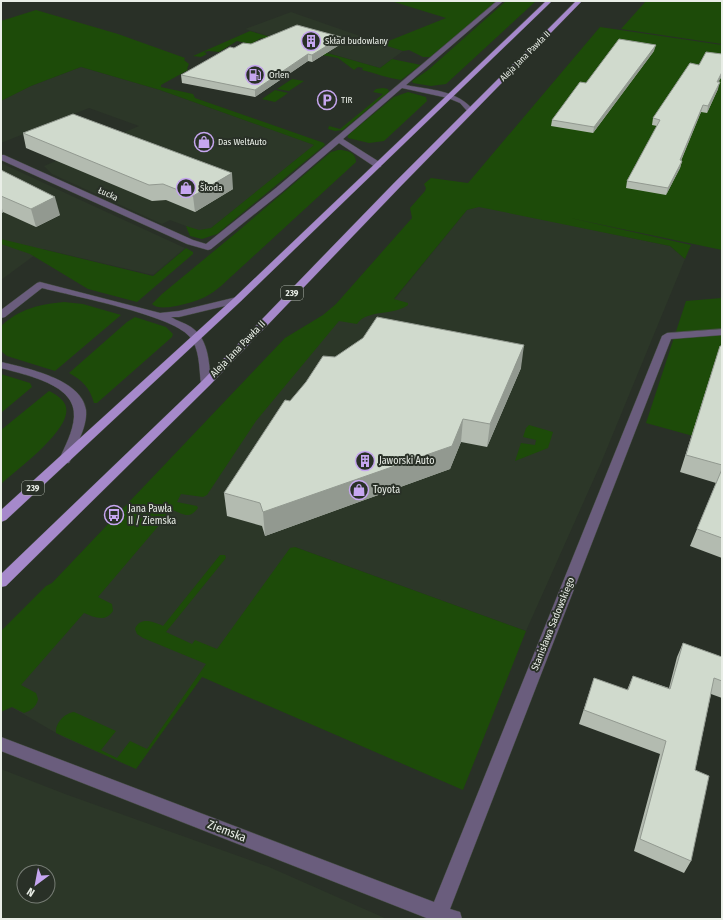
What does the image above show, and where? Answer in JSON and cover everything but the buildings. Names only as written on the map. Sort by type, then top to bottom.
[{"type":"main road","name":"239","points":[[1,517],[65,460],[237,300],[549,1]]},
{"type":"main road","name":"Aleja Jana Pawła II","points":[[1,582],[206,383],[579,1]]},
{"type":"street","points":[[337,140],[500,1]]},
{"type":"street","points":[[401,86],[450,96],[462,102],[470,111]]},
{"type":"street","points":[[337,140],[344,142],[378,165]]},
{"type":"street","name":"Łucka","points":[[1,157],[190,242],[208,247],[279,190],[337,140]]},
{"type":"street","points":[[1,315],[40,285],[158,315],[187,329],[196,338],[201,346],[206,383]]},
{"type":"street","points":[[158,315],[179,314],[237,300]]},
{"type":"street","name":"Stanisława Sadowskiego","points":[[446,916],[667,336],[722,332]]},
{"type":"street","points":[[1,365],[58,384],[69,389],[76,398],[81,408],[79,423],[65,460]]},
{"type":"street","name":"Ziemska","points":[[1,744],[446,916]]},
{"type":"shaded area","points":[[291,12],[403,51],[380,68],[245,29]]},
{"type":"shaded area","points":[[81,67],[160,90],[315,145],[200,237],[188,232],[186,226],[170,220],[162,224],[52,174],[44,166],[139,126],[89,108],[1,143],[1,101],[31,86]]},
{"type":"shaded area","points":[[1,163],[185,248],[153,275],[43,249],[1,280]]},
{"type":"shaded area","points":[[479,206],[670,246],[685,259],[601,463],[526,631],[295,547],[136,769],[63,737],[1,701],[1,664],[329,316],[394,300],[467,210]]},
{"type":"shaded area","points":[[1,769],[65,794],[269,867],[387,919],[1,919]]},
{"type":"green space","points":[[391,1],[497,1],[430,57],[423,57],[409,50],[403,51],[381,44],[446,18]]},
{"type":"green space","points":[[506,1],[536,1],[446,84],[431,86],[413,83],[412,81],[428,70]]},
{"type":"green space","points":[[646,1],[722,1],[722,44],[621,29]]},
{"type":"green space","points":[[36,10],[118,34],[185,58],[184,60],[189,64],[188,70],[161,85],[161,87],[193,94],[195,98],[324,143],[325,145],[217,234],[202,239],[190,236],[186,226],[199,230],[211,228],[314,145],[160,90],[81,67],[31,86],[1,101],[1,21]]},
{"type":"green space","points":[[600,27],[722,45],[722,250],[570,218],[691,245],[685,259],[670,246],[479,207],[467,210],[394,299],[408,303],[408,305],[396,310],[367,316],[361,319],[357,324],[339,321],[256,421],[207,495],[203,497],[181,494],[177,502],[197,506],[198,508],[195,512],[186,515],[172,510],[98,597],[112,604],[113,611],[110,615],[99,618],[84,613],[21,685],[36,693],[38,699],[35,706],[31,710],[24,713],[12,707],[1,712],[1,631],[46,586],[52,583],[285,338],[323,315],[336,304],[412,218],[410,208],[425,191],[426,188],[424,184],[431,178],[468,183]]},
{"type":"green space","points":[[250,31],[380,68],[392,59],[421,65],[401,80],[362,70],[363,68],[358,67],[354,70],[338,58],[295,50],[275,41],[261,38],[251,44],[237,41],[219,52],[209,51],[204,52],[207,54],[201,57],[193,56]]},
{"type":"green space","points":[[292,79],[304,81],[289,91],[277,89]]},
{"type":"green space","points":[[376,89],[388,89],[389,92],[343,130],[335,131],[328,129],[329,126],[340,129],[383,94],[373,92]]},
{"type":"green space","points":[[275,90],[288,93],[275,102],[262,99]]},
{"type":"green space","points":[[408,92],[426,97],[427,101],[384,141],[369,143],[348,138],[348,135],[394,97]]},
{"type":"green space","points":[[345,150],[353,154],[356,162],[221,286],[205,297],[186,304],[162,307],[152,304],[331,152]]},
{"type":"green space","points":[[1,239],[153,276],[186,248],[193,252],[193,254],[137,302],[88,289],[30,254],[1,244]]},
{"type":"green space","points":[[722,298],[722,444],[646,423],[686,301]]},
{"type":"green space","points":[[64,302],[83,304],[121,315],[55,371],[7,356],[1,351],[1,326],[8,320],[30,308]]},
{"type":"green space","points":[[135,317],[166,327],[173,334],[172,337],[97,403],[94,403],[85,385],[69,373],[127,322]]},
{"type":"green space","points":[[1,374],[30,383],[32,387],[1,413]]},
{"type":"green space","points":[[49,391],[59,397],[66,406],[66,414],[63,423],[57,432],[38,452],[1,484],[1,430]]},
{"type":"green space","points":[[529,425],[553,432],[548,448],[515,461],[521,443],[535,445],[536,440],[523,437],[526,428]]},
{"type":"green space","points":[[295,547],[526,631],[463,790],[202,677],[136,769],[56,733],[57,726],[61,719],[67,714],[74,712],[116,731],[101,750],[117,758],[130,741],[147,749],[206,664],[143,638],[137,634],[135,629],[137,625],[140,622],[148,621],[163,626],[220,555],[225,555],[226,558],[166,632],[192,644],[195,640],[217,649],[290,548]]},
{"type":"place","name":"Skład budowlany","points":[[311,41]]},
{"type":"place","name":"Orlen","points":[[255,75]]},
{"type":"place","name":"TIR","points":[[327,100]]},
{"type":"place","name":"Das WeltAuto","points":[[204,142]]},
{"type":"place","name":"Škoda","points":[[186,188]]},
{"type":"place","name":"Jaworski Auto","points":[[365,461]]},
{"type":"place","name":"Toyota","points":[[359,490]]},
{"type":"place","name":"Jana Pawła II / Ziemska","points":[[114,515]]}]
